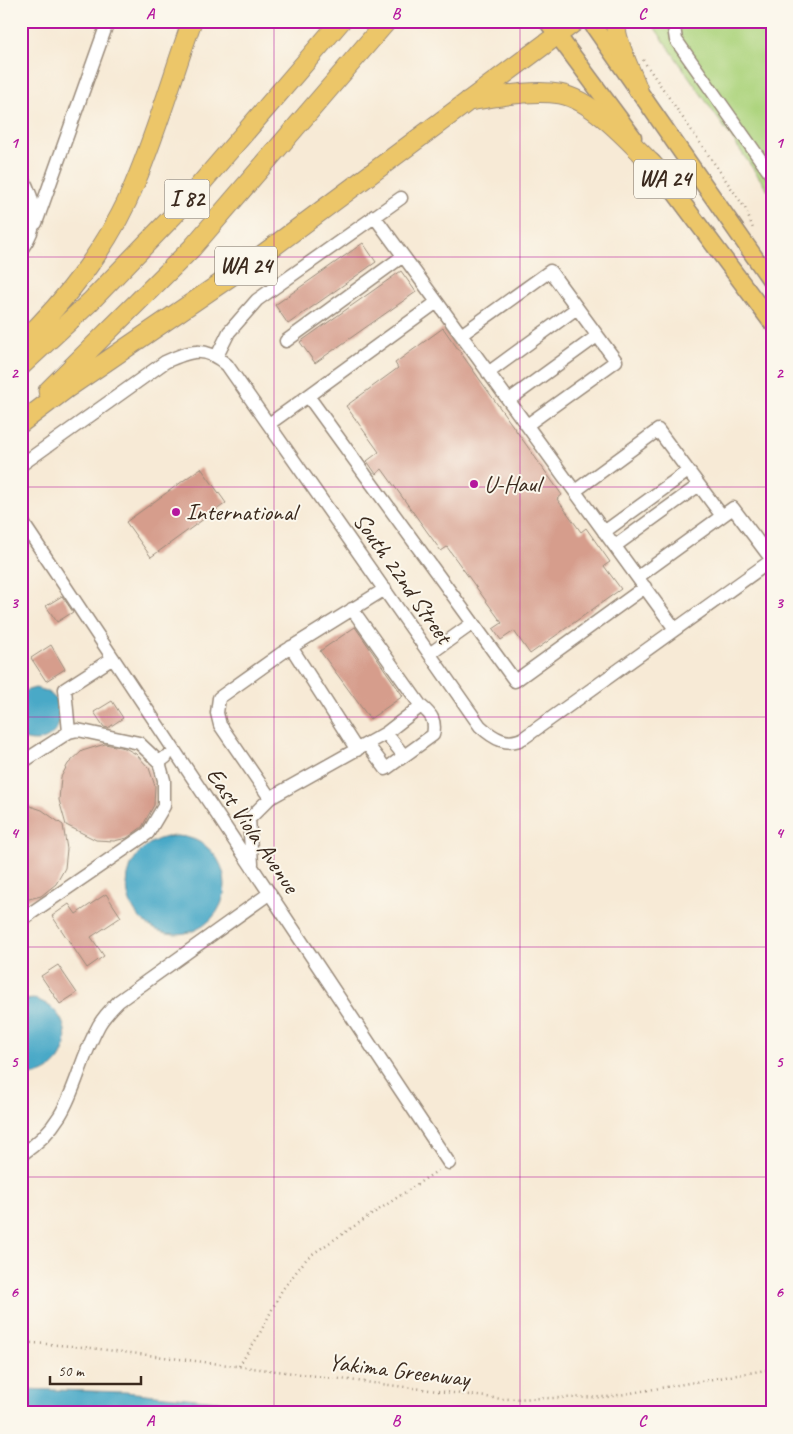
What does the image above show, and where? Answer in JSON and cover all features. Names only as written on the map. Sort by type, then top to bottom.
[{"type":"highway","points":[[21,343],[49,317],[95,255],[117,220],[135,184],[192,21]]},
{"type":"highway","name":"I 82","points":[[21,366],[90,302],[174,214],[341,21]]},
{"type":"highway","name":"I 82","points":[[21,415],[102,340],[192,248],[387,21]]},
{"type":"highway","points":[[466,101],[552,28],[576,21]]},
{"type":"highway","name":"WA 24","points":[[616,21],[615,28],[620,47],[629,64],[638,90]]},
{"type":"highway","name":"WA 24","points":[[21,424],[66,389],[262,255],[466,101],[523,94],[560,94],[596,110],[659,171]]},
{"type":"main road","name":"WA 24","points":[[590,21],[772,282]]},
{"type":"main road","name":"WA 24","points":[[552,28],[772,323]]},
{"type":"street","points":[[21,250],[29,240],[36,222],[108,21]]},
{"type":"street","points":[[673,22],[676,40],[772,176]]},
{"type":"street","points":[[21,175],[32,197],[36,222]]},
{"type":"street","points":[[21,465],[165,362],[186,353],[202,351],[217,356],[229,332],[257,300],[401,198]]},
{"type":"street","points":[[374,216],[675,629]]},
{"type":"street","points":[[286,341],[403,256]]},
{"type":"street","points":[[461,335],[550,271],[616,361],[527,425]]},
{"type":"street","points":[[269,424],[437,302]]},
{"type":"street","points":[[488,373],[577,308]]},
{"type":"street","points":[[509,400],[597,336]]},
{"type":"street","name":"South 22nd Street","points":[[217,356],[227,364],[480,726],[488,734],[504,742],[514,742],[525,737],[772,560]]},
{"type":"street","points":[[308,396],[515,681],[733,508],[772,560]]},
{"type":"street","points":[[574,491],[658,430],[722,516]]},
{"type":"street","points":[[604,532],[688,471]]},
{"type":"street","points":[[615,546],[698,485]]},
{"type":"street","name":"East Viola Avenue","points":[[21,520],[450,1163]]},
{"type":"street","points":[[270,798],[220,725],[217,713],[219,698],[290,647],[385,588]]},
{"type":"street","points":[[290,647],[362,747],[386,769],[434,735],[435,726],[432,715],[421,706],[352,609]]},
{"type":"street","points":[[431,654],[473,623]]},
{"type":"street","points":[[69,732],[65,689],[113,658]]},
{"type":"street","points":[[252,864],[249,819],[270,798],[386,733],[421,706]]},
{"type":"street","points":[[21,763],[69,732],[78,730],[139,743],[159,762],[164,780],[164,806],[148,833],[21,920]]},
{"type":"street","points":[[386,733],[404,756]]},
{"type":"street","points":[[159,762],[175,751]]},
{"type":"street","points":[[21,1155],[58,1122],[100,1024],[119,1001],[270,893]]},
{"type":"path","points":[[639,54],[745,208],[756,234]]},
{"type":"path","points":[[239,1366],[259,1335],[282,1290],[308,1257],[450,1163]]},
{"type":"path","name":"Yakima Greenway","points":[[21,1342],[83,1347],[502,1399],[607,1397],[772,1369]]},
{"type":"green space","points":[[650,21],[772,21],[772,196]]},
{"type":"water","points":[[35,688],[49,693],[57,701],[60,711],[60,722],[55,731],[46,738],[35,741],[21,738],[21,692]]},
{"type":"water","points":[[176,836],[186,837],[203,844],[217,858],[224,875],[224,895],[217,912],[203,926],[186,933],[176,934],[166,933],[149,926],[135,912],[128,895],[127,885],[128,875],[135,858],[149,844],[166,837]]},
{"type":"water","points":[[35,999],[50,1007],[60,1018],[65,1031],[65,1044],[60,1057],[51,1067],[38,1074],[21,1076],[21,1000]]},
{"type":"water","points":[[21,1389],[125,1392],[341,1413],[21,1413]]},
{"type":"building","points":[[363,243],[376,262],[288,324],[275,305]]},
{"type":"building","points":[[401,271],[416,292],[315,363],[300,342]]},
{"type":"building","name":"U-Haul","points":[[443,328],[562,495],[557,499],[581,532],[586,528],[610,562],[604,566],[621,589],[530,654],[514,631],[501,640],[493,629],[502,623],[447,547],[441,551],[382,469],[376,474],[367,461],[379,452],[346,406],[398,368],[395,363]]},
{"type":"building","name":"International","points":[[201,468],[226,503],[151,557],[126,522]]},
{"type":"building","points":[[62,596],[73,612],[57,622],[46,606]]},
{"type":"building","points":[[355,627],[403,696],[370,719],[320,651]]},
{"type":"building","points":[[51,645],[65,669],[46,681],[31,658]]},
{"type":"building","points":[[112,701],[123,718],[108,728],[104,727],[94,712]]},
{"type":"building","points":[[105,744],[125,748],[136,754],[149,768],[155,786],[154,805],[142,827],[127,838],[114,841],[96,840],[66,825],[59,800],[61,777],[68,764],[82,751]]},
{"type":"building","points":[[21,803],[42,810],[63,825],[67,849],[65,868],[56,884],[41,896],[21,901]]},
{"type":"building","points":[[106,894],[121,917],[91,937],[104,956],[87,968],[52,916],[69,904],[76,914]]},
{"type":"building","points":[[58,965],[77,993],[60,1004],[41,976]]},
{"type":"place","name":"U-Haul","points":[[474,484]]},
{"type":"place","name":"International","points":[[176,512]]}]
